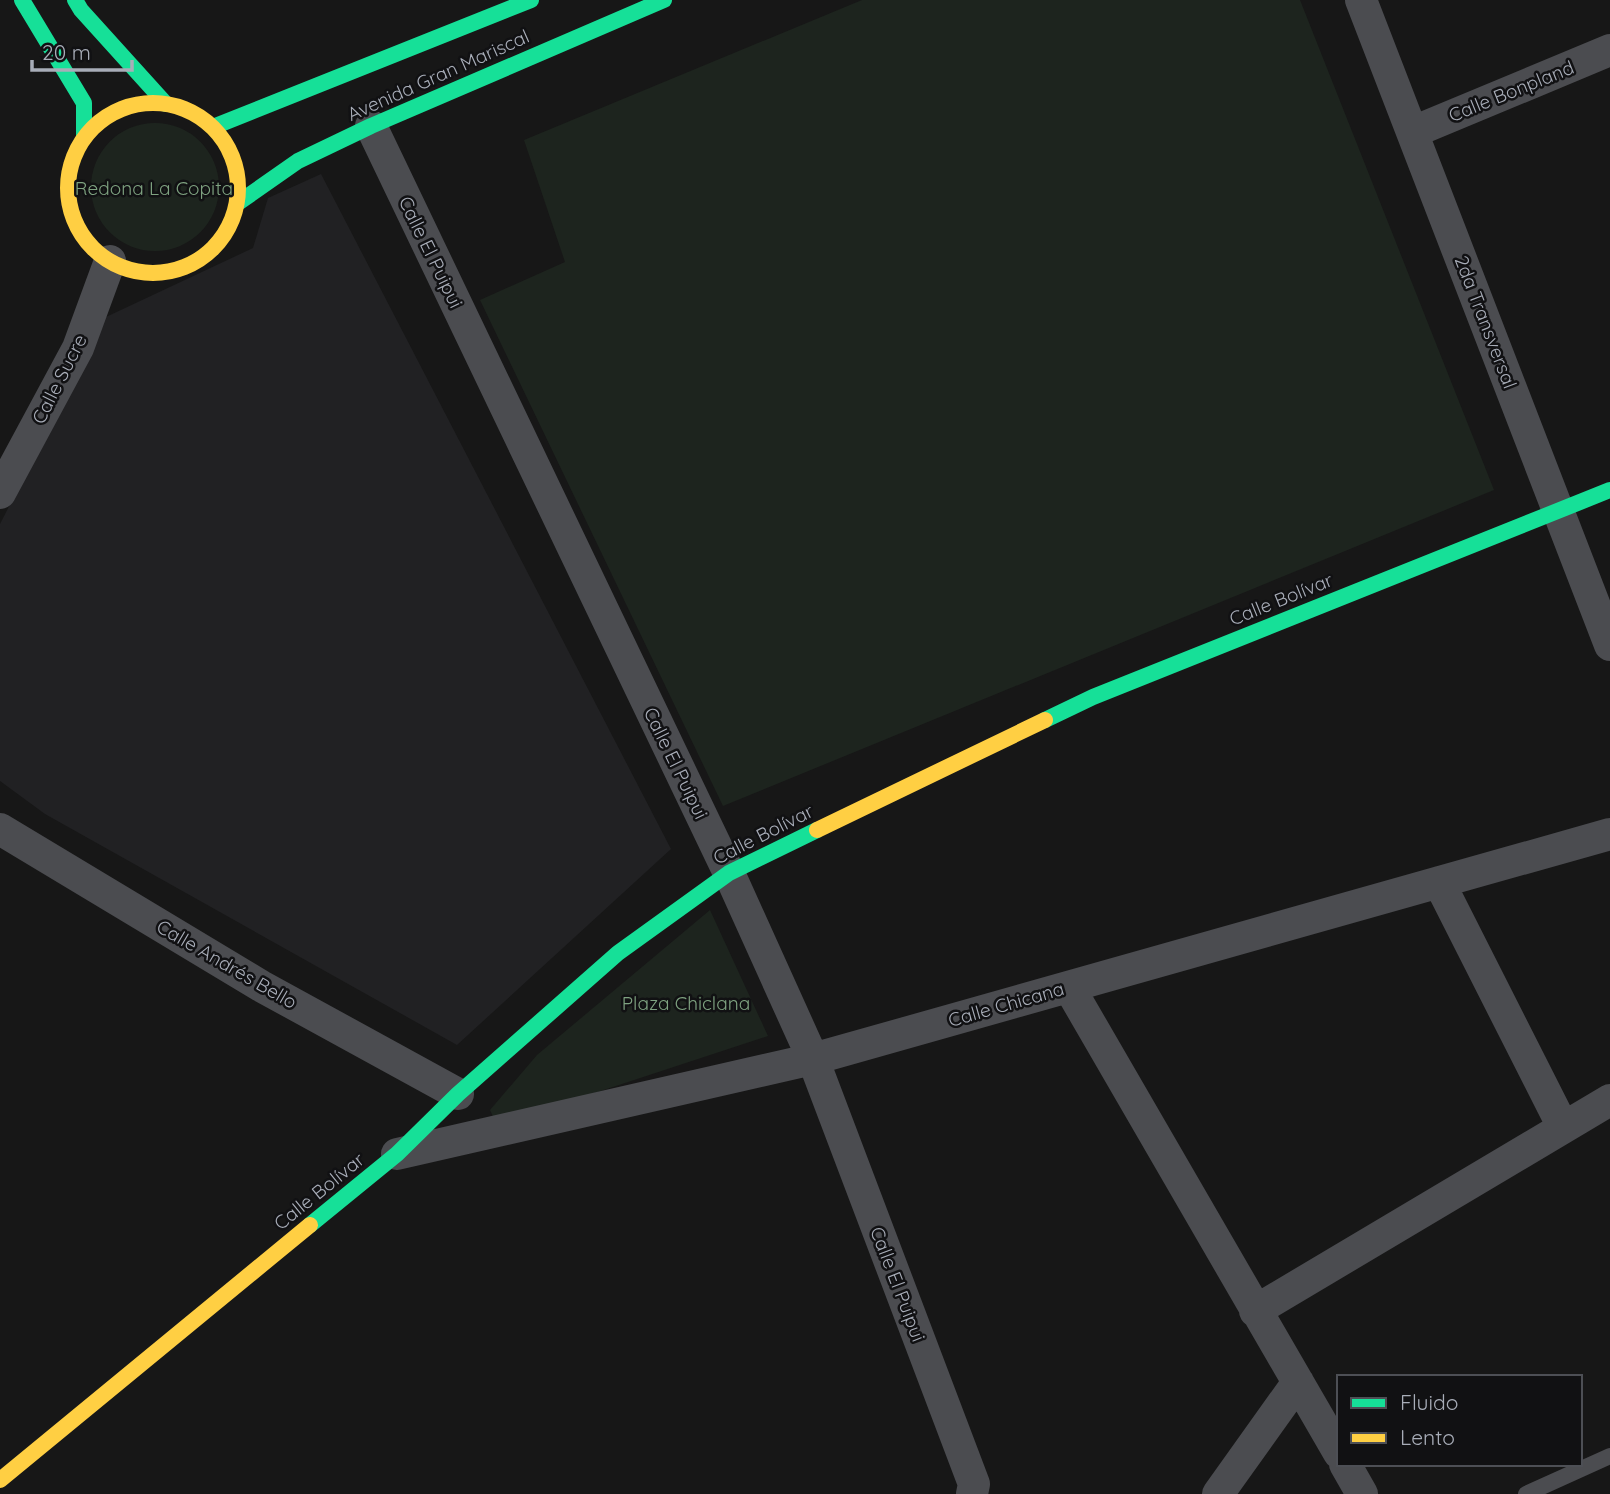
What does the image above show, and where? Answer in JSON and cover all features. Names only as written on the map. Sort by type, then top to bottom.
[{"type":"street","points":[[22,0],[85,103],[84,137]]},
{"type":"street","points":[[75,0],[166,104]]},
{"type":"street","name":"Avenida Gran Mariscal","points":[[213,127],[531,0]]},
{"type":"street","name":"Avenida Gran Mariscal","points":[[238,203],[298,161],[371,126],[664,0]]},
{"type":"street","name":"2da Transversal","points":[[1361,0],[1610,645]]},
{"type":"street","name":"Calle Bonpland","points":[[1413,132],[1610,50]]},
{"type":"street","points":[[166,104],[192,111],[213,127],[232,154],[237,170],[238,203],[230,225],[217,245],[199,260],[178,270],[155,274],[131,270],[110,261],[95,251],[83,237],[69,205],[69,169],[84,137],[121,109],[166,104]]},
{"type":"street","name":"Calle El Puipui","points":[[371,126],[729,873],[813,1059],[974,1484],[972,1494]]},
{"type":"street","name":"Calle Sucre","points":[[0,493],[78,348],[110,261]]},
{"type":"street","name":"Calle Bolívar","points":[[0,1480],[397,1154],[458,1094],[618,953],[729,873],[1093,697],[1610,490]]},
{"type":"street","name":"Calle Andrés Bello","points":[[0,829],[261,986],[458,1094]]},
{"type":"street","name":"Calle Chicana","points":[[397,1154],[813,1059],[1610,834]]},
{"type":"street","points":[[1439,883],[1563,1127]]},
{"type":"street","points":[[1069,986],[1337,1450]]},
{"type":"street","points":[[1255,1311],[1610,1100]]},
{"type":"street","points":[[1218,1494],[1298,1382]]},
{"type":"street","points":[[1346,1466],[1362,1494]]},
{"type":"lane","points":[[1527,1494],[1610,1456]]},
{"type":"shaded area","points":[[321,174],[671,849],[457,1045],[45,814],[0,781],[0,524],[106,317],[253,248],[268,198]]},
{"type":"green space","points":[[862,0],[1300,0],[1494,490],[723,806],[480,300],[565,262],[524,140]]},
{"type":"green space","name":"Redona La Copita","points":[[155,123],[180,127],[201,141],[215,162],[219,187],[215,212],[201,233],[180,247],[155,251],[130,247],[109,233],[95,212],[91,187],[95,162],[109,141],[130,127]]},
{"type":"green space","name":"Plaza Chiclana","points":[[710,910],[768,1036],[497,1125],[490,1110],[537,1055]]},
{"type":"traffic: fast","points":[[22,0],[84,103],[84,137]]},
{"type":"traffic: fast","points":[[75,0],[166,104]]},
{"type":"traffic: fast","points":[[213,127],[531,0]]},
{"type":"traffic: fast","points":[[238,203],[298,161],[371,126],[664,0]]},
{"type":"traffic: fast","points":[[1045,720],[1093,697],[1610,490]]},
{"type":"traffic: fast","points":[[310,1225],[397,1154],[458,1094],[618,953],[729,873],[817,830]]},
{"type":"traffic: slow","points":[[153,103],[186,109],[213,128],[232,155],[238,188],[232,221],[213,248],[186,267],[153,273],[120,267],[93,248],[74,221],[68,188],[74,155],[93,128],[120,109],[153,103]]},
{"type":"traffic: slow","points":[[817,830],[1045,720]]},
{"type":"traffic: slow","points":[[0,1480],[310,1225]]}]
